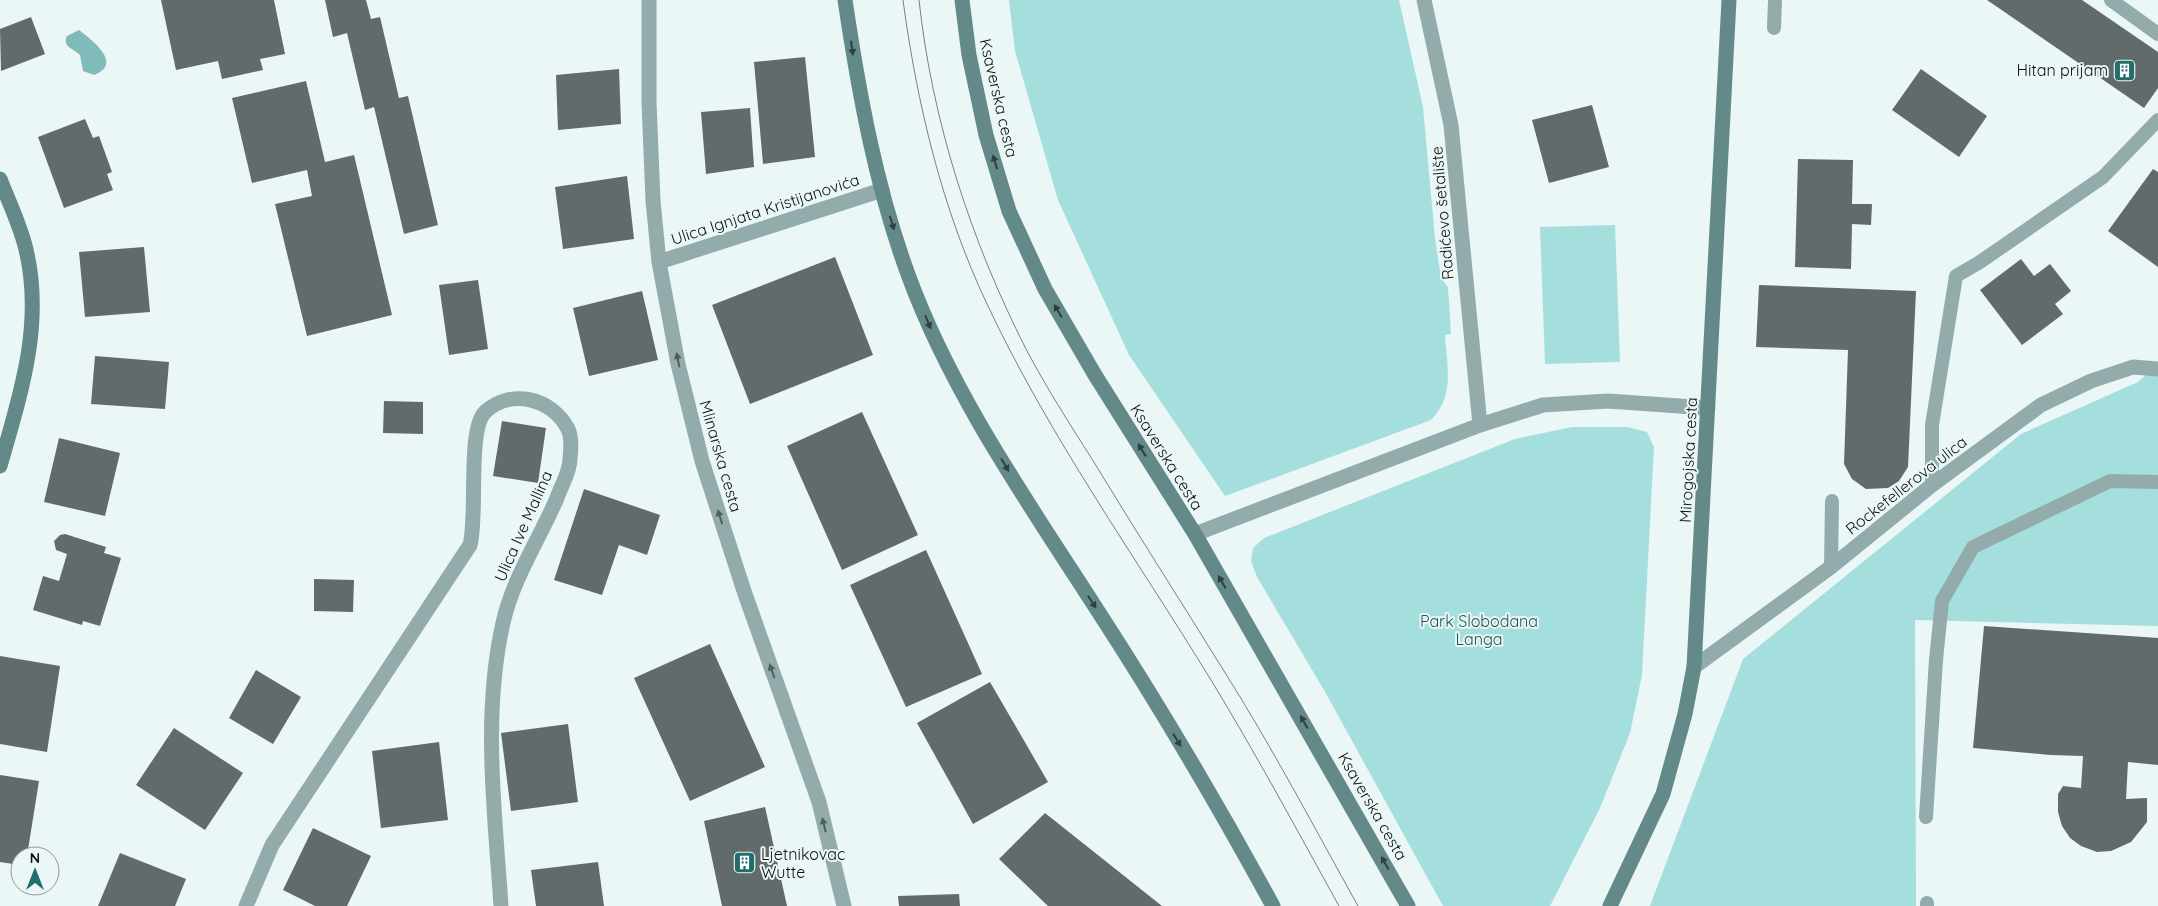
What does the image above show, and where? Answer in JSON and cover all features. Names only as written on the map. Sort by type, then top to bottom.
[{"type":"main road","points":[[845,0],[859,98],[882,190],[909,277],[933,335],[980,423],[1223,814],[1273,906]]},
{"type":"main road","name":"Ksaverska cesta","points":[[962,0],[969,55],[986,135],[1009,211],[1045,289],[1095,375],[1195,534],[1360,817],[1408,906]]},
{"type":"main road","name":"Mirogojska cesta","points":[[1610,906],[1663,794],[1685,714],[1694,667],[1729,0]]},
{"type":"main road","points":[[0,179],[27,253],[33,292],[32,327],[26,375],[0,466]]},
{"type":"street","name":"Mlinarska cesta","points":[[649,0],[649,102],[653,201],[659,262],[678,364],[702,461],[745,594],[819,802],[844,906]]},
{"type":"street","name":"Radićevo šetalište","points":[[1424,0],[1451,125],[1480,425]]},
{"type":"street","name":"Ulica Ignjata Kristijanovića","points":[[659,262],[882,190]]},
{"type":"street","name":"Rockefellerova ulica","points":[[1694,667],[1831,567],[1932,485],[2040,405],[2091,381],[2133,367],[2158,369]]},
{"type":"street","name":"Ulica Ive Mallina","points":[[246,906],[272,846],[470,545],[475,517],[474,463],[478,424],[483,414],[496,404],[520,397],[543,404],[568,429],[570,462],[550,512],[518,577],[503,623],[492,705],[492,757],[501,906]]},
{"type":"street","points":[[1195,534],[1480,425],[1543,405],[1576,401],[1608,401],[1708,408]]},
{"type":"lane","points":[[1774,28],[1775,0]]},
{"type":"lane","points":[[2111,0],[2158,34]]},
{"type":"lane","points":[[1932,485],[1932,425],[1956,276],[1980,262],[2103,177],[2158,120]]},
{"type":"lane","points":[[1926,817],[1936,660],[1942,601],[1973,547],[2110,482],[2158,482]]},
{"type":"lane","points":[[1831,567],[1832,501]]},
{"type":"green space","points":[[1009,0],[1399,0],[1423,107],[1435,238],[1441,278],[1448,287],[1451,334],[1445,335],[1448,369],[1447,391],[1439,411],[1431,420],[1225,496],[1129,355],[1058,200],[1015,51]]},
{"type":"green space","points":[[1615,225],[1620,362],[1545,364],[1540,227]]},
{"type":"green space","points":[[2158,365],[2158,626],[1915,620],[1916,906],[1650,906],[1743,659],[2021,434],[2138,382]]},
{"type":"green space","name":"Park Slobodana Langa","points":[[1572,427],[1627,427],[1647,432],[1654,447],[1642,675],[1630,733],[1600,808],[1550,906],[1443,906],[1324,690],[1257,577],[1251,561],[1253,548],[1264,538],[1515,439]]},
{"type":"shaded area","points":[[79,30],[103,52],[106,59],[106,65],[103,70],[94,75],[83,71],[80,55],[66,43],[67,36]]},
{"type":"building","points":[[161,0],[274,0],[285,54],[260,59],[263,70],[222,79],[218,61],[176,70]]},
{"type":"building","points":[[325,0],[366,0],[371,19],[380,17],[399,98],[408,96],[438,225],[404,234],[374,107],[365,110],[347,33],[333,37]]},
{"type":"building","name":"Hitan prijam","points":[[1987,0],[2082,0],[2158,52],[2158,88],[2144,108]]},
{"type":"building","points":[[31,17],[45,54],[1,71],[0,29]]},
{"type":"building","points":[[805,57],[815,157],[763,164],[754,62]]},
{"type":"building","points":[[619,69],[621,124],[558,130],[556,75]]},
{"type":"building","points":[[1921,69],[1987,116],[1959,157],[1892,110]]},
{"type":"building","points":[[306,81],[325,162],[354,155],[392,315],[307,336],[275,204],[312,196],[307,170],[252,183],[232,98]]},
{"type":"building","points":[[1592,105],[1609,167],[1549,183],[1532,120]]},
{"type":"building","points":[[750,108],[754,167],[706,174],[701,112]]},
{"type":"building","points":[[85,119],[93,138],[99,136],[112,172],[107,174],[113,190],[64,208],[38,137]]},
{"type":"building","points":[[1798,159],[1853,160],[1852,204],[1872,204],[1871,225],[1852,224],[1851,269],[1795,267]]},
{"type":"building","points":[[2153,169],[2158,172],[2158,267],[2108,231]]},
{"type":"building","points":[[627,176],[634,239],[563,249],[555,187]]},
{"type":"building","points":[[144,247],[150,312],[85,317],[79,252]]},
{"type":"building","points":[[835,257],[873,355],[750,404],[712,305]]},
{"type":"building","points":[[2021,259],[2034,276],[2050,264],[2071,291],[2055,304],[2063,314],[2022,345],[1980,290]]},
{"type":"building","points":[[478,280],[488,349],[449,355],[439,285]]},
{"type":"building","points":[[1759,285],[1916,291],[1908,467],[1899,481],[1888,488],[1866,489],[1852,479],[1844,464],[1848,350],[1756,347]]},
{"type":"building","points":[[642,291],[658,360],[589,376],[573,308]]},
{"type":"building","points":[[95,356],[169,362],[165,409],[91,404]]},
{"type":"building","points":[[384,401],[423,402],[423,434],[383,433]]},
{"type":"building","points":[[862,412],[918,535],[842,570],[787,446]]},
{"type":"building","points":[[502,421],[546,428],[538,483],[493,476]]},
{"type":"building","points":[[59,438],[120,453],[105,516],[44,502]]},
{"type":"building","points":[[584,489],[660,515],[647,555],[619,545],[602,595],[554,580]]},
{"type":"building","points":[[65,534],[106,547],[104,553],[121,558],[100,626],[83,621],[82,625],[33,610],[43,576],[59,581],[67,554],[56,550],[54,541],[60,535]]},
{"type":"building","points":[[926,550],[982,674],[906,707],[850,585]]},
{"type":"building","points":[[314,579],[354,580],[353,612],[314,611]]},
{"type":"building","points":[[1984,626],[2158,638],[2158,765],[2128,762],[2126,799],[2147,798],[2147,822],[2131,842],[2111,851],[2097,852],[2081,846],[2070,838],[2062,826],[2058,812],[2058,794],[2063,786],[2081,788],[2083,756],[1973,748]]},
{"type":"building","points":[[710,644],[765,767],[690,801],[634,678]]},
{"type":"building","points":[[0,656],[60,666],[47,752],[0,744]]},
{"type":"building","points":[[256,670],[301,697],[273,744],[229,718]]},
{"type":"building","points":[[990,682],[1048,782],[973,824],[917,723]]},
{"type":"building","points":[[568,724],[578,802],[511,811],[501,733]]},
{"type":"building","points":[[174,728],[243,773],[205,830],[136,785]]},
{"type":"building","points":[[439,742],[448,820],[381,828],[372,751]]},
{"type":"building","points":[[0,775],[39,781],[29,846],[10,846],[10,864],[0,862]]},
{"type":"building","name":"Ljetnikovac Wutte","points":[[765,807],[787,906],[722,906],[704,821]]},
{"type":"building","points":[[1045,813],[1162,906],[1048,906],[999,859]]},
{"type":"building","points":[[313,828],[371,856],[347,906],[315,906],[283,890]]},
{"type":"building","points":[[120,853],[186,879],[175,906],[98,906]]},
{"type":"building","points":[[598,862],[604,906],[536,906],[531,870]]},
{"type":"building","points":[[959,894],[960,906],[899,906],[898,896]]},
{"type":"tram line","points":[[903,0],[916,78],[933,155],[957,231],[987,304],[1037,401],[1228,708],[1339,906]]},
{"type":"tram line","points":[[919,0],[933,90],[944,135],[971,223],[1006,308],[1026,349],[1058,405],[1242,700],[1358,906]]},
{"type":"place","name":"Hitan prijam","points":[[2124,70]]},
{"type":"place","name":"Ljetnikovac Wutte","points":[[745,863]]}]
